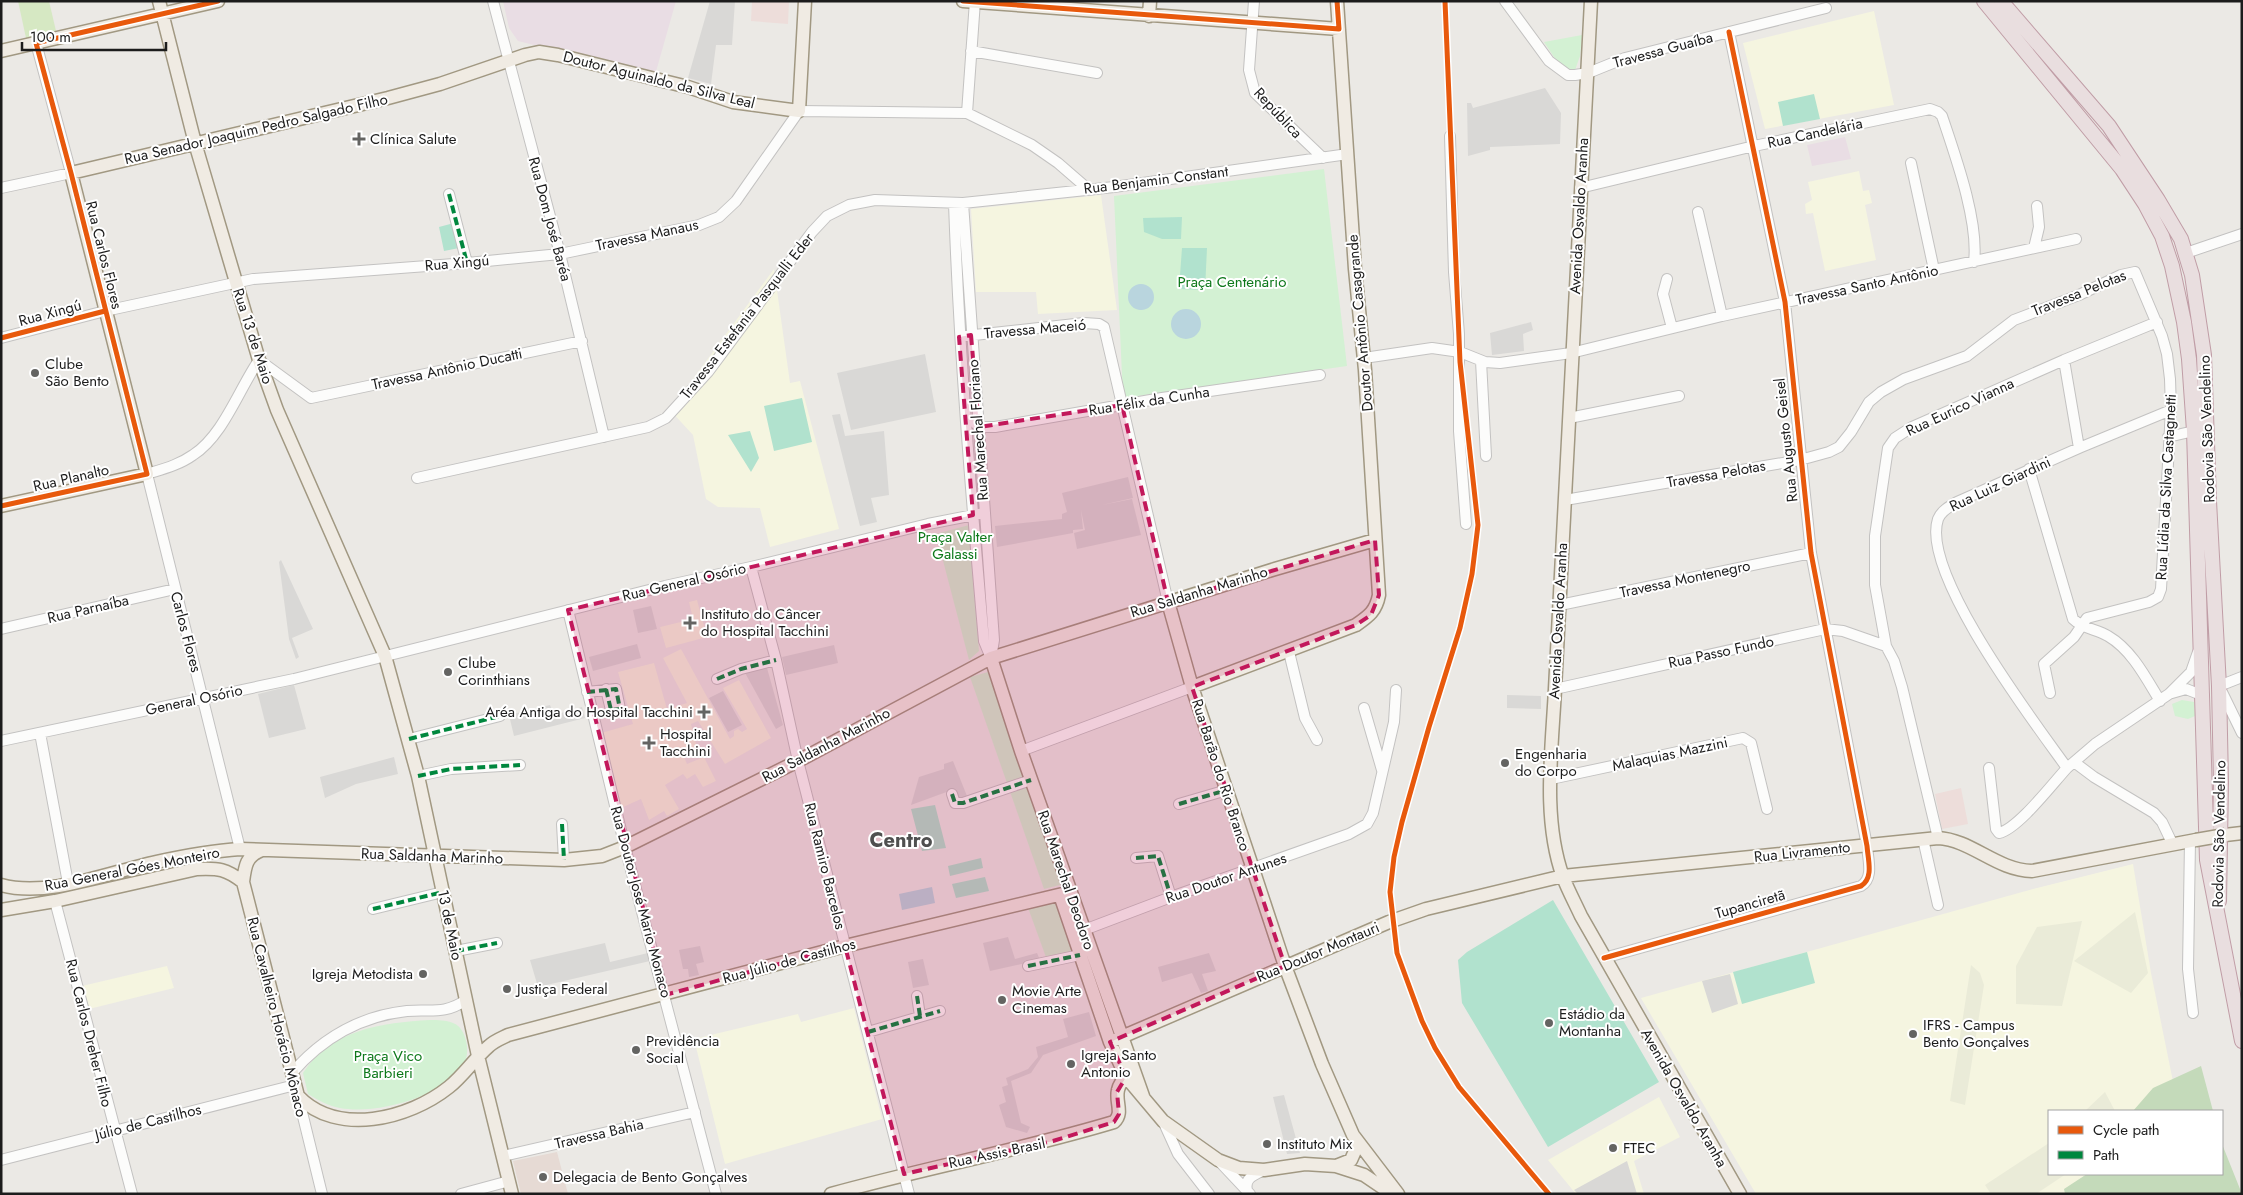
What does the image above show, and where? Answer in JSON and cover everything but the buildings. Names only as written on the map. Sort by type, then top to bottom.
[{"type":"highway","points":[[1984,1],[2122,169],[2145,204],[2162,236],[2172,266],[2184,322],[2189,359],[2194,431],[2204,696],[2207,860],[2242,1041]]},
{"type":"highway","name":"Rodovia São Vendelino","points":[[2001,1],[2109,126],[2158,200],[2181,240],[2186,252],[2195,289],[2204,354],[2209,500],[2219,686],[2221,782],[2218,921]]},
{"type":"main road","points":[[1,51],[161,8],[218,1]]},
{"type":"main road","points":[[800,111],[805,1]]},
{"type":"main road","points":[[1149,16],[1150,1]]},
{"type":"main road","name":"Doutor Antônio Casagrande","points":[[1289,652],[1356,625],[1371,615],[1377,605],[1379,594],[1364,358],[1355,269],[1337,1]]},
{"type":"main road","name":"Avenida Osvaldo Aranha","points":[[1591,1],[1550,779],[1552,824],[1563,876],[1604,958],[1740,1194]]},
{"type":"main road","points":[[971,2],[1339,29]]},
{"type":"main road","name":"Rua 13 de Maio","points":[[161,8],[195,143],[259,360],[277,410],[385,656]]},
{"type":"main road","name":"Doutor Aguinaldo da Silva Leal","points":[[508,61],[538,52],[558,55],[688,87],[733,102],[800,111]]},
{"type":"main road","name":"Rua Senador Joaquim Pedro Salgado Filho","points":[[72,173],[397,96],[508,61]]},
{"type":"main road","name":"Rua Carlos Flores","points":[[72,173],[147,474]]},
{"type":"main road","name":"Rua Planalto","points":[[1,506],[147,474]]},
{"type":"main road","name":"Rua Saldanha Marinho","points":[[264,849],[435,857],[564,860],[602,856],[625,847],[798,761],[991,658],[1168,602],[1376,540]]},
{"type":"main road","name":"Rua Barão do Rio Branco","points":[[1168,602],[1192,687],[1285,966],[1336,1100],[1358,1144],[1398,1194]]},
{"type":"main road","points":[[1192,687],[1289,652]]},
{"type":"main road","name":"13 de Maio","points":[[385,656],[418,776],[478,1056],[512,1194]]},
{"type":"main road","name":"Rua Marechal Deodoro","points":[[991,658],[1031,780],[1065,893],[1080,955],[1110,1042],[1126,1077],[1163,1122],[1218,1160],[1249,1170],[1264,1170],[1305,1164],[1336,1166],[1364,1175],[1392,1194]]},
{"type":"main road","name":"Rua Livramento","points":[[1563,876],[1938,838],[1955,840],[2001,864],[2021,870],[2041,869],[2242,833]]},
{"type":"main road","name":"Rua General Góes Monteiro","points":[[1,886],[31,888],[68,883],[180,857],[240,849],[264,849]]},
{"type":"main road","name":"Rua Cavalheiro Horácio Mônaco","points":[[264,849],[252,854],[248,859],[243,882],[295,1085]]},
{"type":"main road","points":[[1,910],[55,901],[198,869],[215,868],[228,871],[243,882]]},
{"type":"main road","name":"Rua Doutor Montauri","points":[[1110,1042],[1285,966],[1417,912],[1563,876]]},
{"type":"main road","name":"Rua Marechal Deodoro","points":[[1065,893],[1084,930],[1145,1100]]},
{"type":"main road","name":"Rua Júlio de Castilhos","points":[[473,1027],[485,1036],[508,1034],[665,995],[845,946],[1065,893]]},
{"type":"main road","name":"Rua Júlio de Castilhos","points":[[295,1085],[307,1105],[333,1117],[360,1120],[376,1118],[412,1109],[439,1094],[459,1079],[478,1056],[508,1034]]},
{"type":"main road","name":"Rua Assis Brasil","points":[[832,1194],[904,1174],[1053,1141],[1114,1122],[1119,1114],[1117,1092],[1134,1067]]},
{"type":"main road","points":[[1336,1166],[1351,1160],[1358,1144]]},
{"type":"street","name":"Rua Dom José Baréa","points":[[493,1],[560,254],[604,437]]},
{"type":"street","name":"República","points":[[1254,1],[1249,70],[1255,93],[1323,158]]},
{"type":"street","points":[[1505,1],[1548,61],[1568,74],[1588,73]]},
{"type":"street","points":[[967,113],[971,2]]},
{"type":"street","name":"Travessa Guaíba","points":[[1588,73],[1626,58],[1826,8]]},
{"type":"street","name":"Rua Augusto Geisel","points":[[1729,32],[1785,302],[1811,553],[1867,846]]},
{"type":"street","name":"Rua Carlos Flores","points":[[36,43],[72,173]]},
{"type":"street","points":[[970,51],[1097,73]]},
{"type":"street","name":"Rua Candelária","points":[[1580,188],[1754,146],[1923,109],[1934,110],[1942,116],[1960,173],[1974,239],[1974,262]]},
{"type":"street","name":"Doutor Aguinaldo da Silva Leal","points":[[800,111],[967,113],[1032,146],[1058,163],[1088,189]]},
{"type":"street","name":"Travessa Manaus","points":[[560,254],[700,225],[719,217],[736,201],[800,111]]},
{"type":"street","points":[[1450,136],[1454,272],[1459,352],[1459,431],[1466,524]]},
{"type":"street","name":"Rua Benjamin Constant","points":[[958,203],[1088,189],[1348,154]]},
{"type":"street","points":[[1911,163],[1934,270]]},
{"type":"street","name":"Rua Senador Joaquim Pedro Salgado Filho","points":[[1,188],[72,173]]},
{"type":"street","points":[[449,194],[466,263]]},
{"type":"street","name":"Travessa Estefania Pasqualli Eder","points":[[417,478],[648,427],[666,418],[708,372],[795,254],[826,216],[849,205],[875,200],[958,203]]},
{"type":"street","name":"Rua Marechal Floriano","points":[[958,203],[979,427],[994,640],[991,658]]},
{"type":"street","name":"Rua Marechal Floriano","points":[[958,203],[959,337],[964,406],[986,646],[991,658]]},
{"type":"street","points":[[2034,248],[2039,227],[2037,206]]},
{"type":"street","points":[[1698,212],[1722,316]]},
{"type":"street","points":[[2186,252],[2242,234]]},
{"type":"street","name":"Travessa Santo Antônio","points":[[1364,358],[1432,348],[1459,352],[1481,361],[1500,363],[1571,353],[1722,316],[2076,239]]},
{"type":"street","name":"Rua Xingú","points":[[1,338],[105,311],[236,282],[560,254]]},
{"type":"street","name":"Travessa Pelotas","points":[[1564,500],[1800,460],[1832,451],[1839,447],[1869,402],[1881,392],[1904,379],[1967,356],[2014,320],[2031,312],[2079,295],[2128,272],[2137,274]]},
{"type":"street","name":"Rua Lídia da Silva Castagnetti","points":[[2050,693],[2044,664],[2074,637],[2091,616],[2149,602],[2159,594],[2171,410],[2168,361],[2157,322],[2137,274]]},
{"type":"street","points":[[1667,278],[1663,294],[1672,328]]},
{"type":"street","name":"Rua Eurico Vianna","points":[[1938,838],[1902,687],[1894,660],[1886,646],[1875,585],[1874,555],[1878,509],[1886,454],[1891,442],[1912,428],[2064,360],[2157,322]]},
{"type":"street","name":"Travessa Maceió","points":[[959,337],[1084,323],[1099,324],[1107,332]]},
{"type":"street","name":"Rua Barão do Rio Branco","points":[[1107,332],[1168,602]]},
{"type":"street","name":"Travessa Antônio Ducatti","points":[[259,360],[312,398],[582,341]]},
{"type":"street","name":"Rua Planalto","points":[[147,474],[175,465],[188,458],[210,441],[259,360]]},
{"type":"street","points":[[2064,360],[2079,448]]},
{"type":"street","points":[[1481,361],[1486,456]]},
{"type":"street","name":"Rua Félix da Cunha","points":[[979,427],[995,428],[1122,405],[1320,375]]},
{"type":"street","points":[[1569,418],[1680,396]]},
{"type":"street","points":[[964,406],[979,427]]},
{"type":"street","name":"Rua Luiz Giardini","points":[[2171,410],[2029,469],[1949,506],[1938,518],[1938,539],[1945,572],[1966,615],[2019,702],[2071,765],[2154,813],[2162,822],[2173,845]]},
{"type":"street","points":[[2168,437],[2194,431]]},
{"type":"street","points":[[2029,469],[2071,616],[2082,626],[2107,635],[2116,642],[2140,669],[2160,701]]},
{"type":"street","name":"Carlos Flores","points":[[147,474],[240,849]]},
{"type":"street","name":"Rua General Osório","points":[[385,656],[665,586],[984,513]]},
{"type":"street","name":"Travessa Montenegro","points":[[1560,605],[1811,553]]},
{"type":"street","name":"Rua Ramiro Barcelos","points":[[751,567],[776,660],[798,761],[909,1194]]},
{"type":"street","name":"Rua Parnaíba","points":[[1,629],[175,588]]},
{"type":"street","name":"Rua Doutor José Mario Monaco","points":[[568,610],[625,847],[716,1194]]},
{"type":"street","name":"Rua Passo Fundo","points":[[1555,689],[1825,629],[1843,631],[1886,646]]},
{"type":"street","points":[[1989,768],[1996,829],[1999,833],[2010,828],[2020,820],[2071,765],[2095,744],[2169,694],[2191,672],[2202,634]]},
{"type":"street","points":[[1289,652],[1305,718],[1317,740]]},
{"type":"street","name":"General Osório","points":[[1,741],[294,679],[385,656]]},
{"type":"street","points":[[717,679],[741,669],[776,660]]},
{"type":"street","points":[[2242,677],[2219,686],[2242,733]]},
{"type":"street","points":[[1021,751],[1192,687]]},
{"type":"street","points":[[587,692],[606,689]]},
{"type":"street","points":[[2169,694],[2186,689],[2204,696]]},
{"type":"street","points":[[1382,771],[1394,722],[1396,690]]},
{"type":"street","points":[[1364,708],[1382,771]]},
{"type":"street","points":[[409,739],[500,716]]},
{"type":"street","points":[[40,732],[68,883]]},
{"type":"street","name":"Malaquias Mazzini","points":[[1550,779],[1743,738],[1751,743],[1767,809]]},
{"type":"street","points":[[418,776],[451,769],[520,765]]},
{"type":"street","name":"Rua Doutor Antunes","points":[[1084,930],[1171,896],[1349,834],[1367,824],[1373,814],[1382,771]]},
{"type":"street","points":[[952,794],[955,803],[963,803],[1031,780]]},
{"type":"street","points":[[1178,804],[1227,790]]},
{"type":"street","points":[[562,824],[564,860]]},
{"type":"street","points":[[1923,840],[1938,904]]},
{"type":"street","points":[[2193,841],[2188,969],[2193,1013]]},
{"type":"street","name":"Tupanciretã","points":[[1604,958],[1861,886],[1867,882],[1869,876],[1867,846]]},
{"type":"street","points":[[1136,858],[1158,856],[1171,896]]},
{"type":"street","points":[[373,909],[443,892]]},
{"type":"street","name":"Rua Carlos Dreher Filho","points":[[55,901],[132,1194]]},
{"type":"street","points":[[456,951],[497,943]]},
{"type":"street","points":[[1028,966],[1080,955]]},
{"type":"street","points":[[917,996],[920,1016]]},
{"type":"street","points":[[295,1085],[307,1055],[338,1032],[352,1026],[402,1012],[449,1010],[466,1000]]},
{"type":"street","points":[[868,1032],[940,1011]]},
{"type":"street","name":"Júlio de Castilhos","points":[[1,1160],[295,1085]]},
{"type":"street","name":"Rua Cavalheiro Horácio Mônaco","points":[[295,1085],[322,1194]]},
{"type":"street","name":"Travessa Bahia","points":[[503,1156],[695,1112]]},
{"type":"street","points":[[1163,1122],[1178,1154],[1209,1194]]},
{"type":"street","points":[[1218,1160],[1248,1192]]},
{"type":"street","points":[[1248,1192],[1245,1184],[1249,1178],[1264,1170]]},
{"type":"street","points":[[461,1194],[509,1181]]},
{"type":"highlighted area","points":[[971,335],[979,427],[1122,405],[1168,602],[1375,540],[1379,595],[1371,615],[1356,625],[1192,687],[1285,966],[1110,1042],[1126,1077],[1117,1092],[1119,1114],[1114,1122],[1053,1141],[904,1174],[845,946],[665,995],[568,610],[973,515],[959,337]]},
{"type":"shaded area","points":[[503,1],[676,1],[655,75],[518,41],[509,28]]},
{"type":"shaded area","points":[[710,1],[735,1],[732,45],[716,45],[711,84],[688,78]]},
{"type":"shaded area","points":[[752,1],[789,1],[788,24],[751,21]]},
{"type":"shaded area","points":[[1874,11],[1894,105],[1765,129],[1743,43]]},
{"type":"shaded area","points":[[1545,88],[1561,113],[1560,144],[1490,147],[1490,150],[1468,156],[1467,103],[1471,103],[1473,108]]},
{"type":"shaded area","points":[[1845,137],[1851,159],[1812,166],[1807,145]]},
{"type":"shaded area","points":[[1859,171],[1863,191],[1869,190],[1872,203],[1865,205],[1876,260],[1825,271],[1813,213],[1806,214],[1805,204],[1812,200],[1808,182]]},
{"type":"shaded area","points":[[1101,195],[1117,310],[1038,314],[1036,292],[976,292],[971,209]]},
{"type":"shaded area","points":[[774,269],[790,383],[800,381],[839,529],[770,547],[760,508],[718,507],[706,499],[693,435],[670,410]]},
{"type":"shaded area","points":[[1531,322],[1533,330],[1523,334],[1524,351],[1492,355],[1490,333]]},
{"type":"shaded area","points":[[925,354],[936,412],[851,430],[837,373]]},
{"type":"shaded area","points":[[840,414],[845,436],[884,431],[889,495],[871,498],[877,522],[860,526],[832,415]]},
{"type":"shaded area","points":[[1128,477],[1133,498],[1102,505],[1132,499],[1141,535],[1077,549],[1074,533],[1085,530],[1081,510],[1083,529],[1073,530],[1073,533],[997,547],[995,526],[1062,519],[1062,514],[1067,512],[1062,493]]},
{"type":"shaded area","points":[[281,560],[313,629],[292,638],[299,657],[296,659],[289,639],[279,562]]},
{"type":"shaded area","name":"Instituto do Câncer do Hospital Tacchini","points":[[697,600],[707,637],[666,648],[660,627],[693,619],[689,602]]},
{"type":"shaded area","points":[[651,606],[657,629],[638,633],[633,610]]},
{"type":"shaded area","points":[[637,644],[641,658],[593,671],[589,657]]},
{"type":"shaded area","points":[[834,645],[838,663],[786,675],[782,657]]},
{"type":"shaded area","name":"Hospital Tacchini","points":[[681,649],[730,739],[734,736],[734,731],[738,729],[742,732],[747,729],[723,688],[739,680],[771,738],[725,764],[698,721],[691,724],[698,752],[684,757],[687,764],[704,757],[716,781],[703,787],[695,774],[687,779],[683,774],[665,785],[679,809],[667,816],[664,811],[649,820],[641,799],[621,808],[601,733],[633,724],[618,672],[654,663],[667,709],[687,703],[663,658]]},
{"type":"shaded area","points":[[767,668],[783,725],[776,729],[744,671]]},
{"type":"shaded area","points":[[294,685],[306,729],[269,738],[258,694]]},
{"type":"shaded area","points":[[723,691],[742,725],[728,732],[709,698]]},
{"type":"shaded area","points":[[1507,695],[1541,696],[1541,709],[1507,708]]},
{"type":"shaded area","points":[[550,705],[554,715],[582,707],[585,718],[514,736],[509,715]]},
{"type":"shaded area","points":[[394,757],[398,774],[356,784],[325,798],[320,777]]},
{"type":"shaded area","points":[[953,761],[967,796],[955,800],[952,790],[911,805],[919,777],[944,769],[944,764]]},
{"type":"shaded area","points":[[1961,788],[1968,824],[1942,829],[1935,794]]},
{"type":"shaded area","name":"IFRS - Campus Bento Gonçalves","points":[[2133,864],[2151,973],[2179,1110],[2048,1110],[2048,1175],[2190,1175],[2160,1194],[1756,1194],[1641,998],[2033,889]]},
{"type":"shaded area","points":[[2135,912],[2148,973],[2131,993],[2074,961]]},
{"type":"shaded area","points":[[2082,921],[2062,1006],[2016,1004],[2016,966],[2037,927]]},
{"type":"shaded area","points":[[1008,937],[1015,959],[1037,953],[1040,960],[990,971],[983,943]]},
{"type":"shaded area","points":[[605,943],[610,962],[648,953],[650,961],[538,987],[530,960]]},
{"type":"shaded area","points":[[700,946],[704,962],[696,964],[699,975],[689,977],[688,969],[683,969],[679,950]]},
{"type":"shaded area","points":[[1209,953],[1216,971],[1202,974],[1208,991],[1201,993],[1192,973],[1162,982],[1158,967]]},
{"type":"shaded area","points":[[923,959],[929,985],[913,988],[908,962]]},
{"type":"shaded area","points":[[1971,965],[1980,973],[1984,985],[1965,1105],[1950,1101]]},
{"type":"shaded area","points":[[167,966],[174,988],[89,1009],[82,986]]},
{"type":"shaded area","points":[[1730,974],[1738,1004],[1712,1013],[1702,981]]},
{"type":"shaded area","points":[[854,1008],[882,1119],[725,1164],[694,1039],[798,1014],[801,1022]]},
{"type":"shaded area","points":[[1089,1012],[1096,1036],[1043,1055],[1031,1073],[1011,1081],[1021,1123],[1030,1127],[1027,1133],[1006,1127],[999,1105],[1006,1102],[1002,1087],[1008,1085],[1006,1078],[1028,1069],[1038,1057],[1036,1047],[1068,1037],[1063,1019]]},
{"type":"shaded area","points":[[2105,1092],[2114,1110],[2086,1110]]},
{"type":"shaded area","points":[[1284,1095],[1300,1153],[1287,1154],[1273,1097]]},
{"type":"shaded area","name":"FTEC","points":[[1659,1097],[1680,1137],[1634,1161],[1644,1194],[1576,1194],[1548,1160]]},
{"type":"shaded area","points":[[2048,1144],[2048,1175],[2064,1175],[2036,1194],[1991,1194],[1985,1185]]},
{"type":"shaded area","name":"Delegacia de Bento Gonçalves","points":[[557,1152],[568,1194],[521,1194],[513,1161]]},
{"type":"shaded area","points":[[1627,1161],[1637,1194],[1578,1194],[1574,1190]]},
{"type":"green space","points":[[18,1],[49,1],[56,31],[26,38]]},
{"type":"green space","points":[[1582,35],[1580,56],[1574,73],[1556,60],[1544,42]]},
{"type":"green space","points":[[1814,94],[1820,119],[1783,126],[1778,102]]},
{"type":"green space","name":"Praça Centenário","points":[[1324,169],[1347,366],[1123,398],[1114,196]]},
{"type":"green space","points":[[1182,217],[1181,239],[1162,239],[1144,232],[1143,218]]},
{"type":"green space","points":[[454,223],[459,248],[444,251],[439,227]]},
{"type":"green space","points":[[1182,248],[1207,248],[1205,290],[1179,289]]},
{"type":"green space","points":[[802,398],[812,442],[774,451],[764,406]]},
{"type":"green space","points":[[750,431],[759,458],[751,472],[728,435]]},
{"type":"green space","name":"Praça Valter Galassi","points":[[969,525],[979,651],[969,660],[936,534]]},
{"type":"green space","points":[[988,672],[1064,884],[1044,889],[970,677]]},
{"type":"green space","points":[[2182,700],[2194,702],[2195,716],[2188,719],[2175,716],[2172,704]]},
{"type":"green space","points":[[935,805],[946,848],[922,851],[911,809]]},
{"type":"green space","points":[[981,858],[983,868],[950,876],[948,866]]},
{"type":"green space","points":[[985,877],[989,891],[956,898],[952,884]]},
{"type":"green space","points":[[1057,898],[1075,954],[1047,960],[1027,905]]},
{"type":"green space","name":"Estádio da Montanha","points":[[1553,900],[1659,1082],[1548,1147],[1462,1003],[1458,960],[1467,952]]},
{"type":"green space","points":[[1807,952],[1815,983],[1742,1004],[1733,972]]},
{"type":"green space","name":"Praça Vico Barbieri","points":[[430,1020],[448,1021],[457,1025],[466,1040],[467,1053],[464,1063],[455,1075],[442,1085],[408,1101],[372,1109],[340,1108],[308,1094],[303,1073],[315,1058],[328,1047],[359,1031],[376,1026]]},
{"type":"green space","points":[[2201,1066],[2213,1110],[2134,1110],[2153,1088]]},
{"type":"green space","points":[[2223,1146],[2242,1194],[2065,1194],[2064,1189],[2085,1175],[2223,1175]]},
{"type":"water","points":[[1141,284],[1150,288],[1154,297],[1150,306],[1141,310],[1132,306],[1128,297],[1132,288]]},
{"type":"water","points":[[1186,309],[1196,314],[1201,324],[1196,334],[1186,339],[1176,334],[1171,324],[1176,314]]},
{"type":"water","points":[[932,887],[935,903],[902,910],[899,894]]},
{"type":"marked path","points":[[449,194],[467,263]]},
{"type":"marked path","points":[[717,679],[741,669],[776,660]]},
{"type":"marked path","points":[[587,692],[616,689],[620,709],[611,710],[606,689]]},
{"type":"marked path","points":[[409,739],[500,716]]},
{"type":"marked path","points":[[418,776],[451,769],[520,765]]},
{"type":"marked path","points":[[952,794],[955,803],[963,803],[1031,780]]},
{"type":"marked path","points":[[1179,804],[1227,790]]},
{"type":"marked path","points":[[562,824],[564,860]]},
{"type":"marked path","points":[[1136,858],[1158,856],[1171,897]]},
{"type":"marked path","points":[[373,909],[443,892]]},
{"type":"marked path","points":[[456,951],[497,943]]},
{"type":"marked path","points":[[1028,966],[1080,955]]},
{"type":"marked path","points":[[917,996],[920,1016]]},
{"type":"marked path","points":[[868,1032],[940,1011]]},
{"type":"cycle path","points":[[1,506],[147,474],[36,43],[218,1]]},
{"type":"cycle path","points":[[963,1],[1339,29],[1337,1]]},
{"type":"cycle path","points":[[1445,1],[1460,362],[1478,525],[1472,574],[1460,628],[1402,822],[1394,857],[1390,892],[1397,953],[1422,1021],[1435,1048],[1459,1087],[1549,1194]]},
{"type":"cycle path","points":[[1604,958],[1861,886],[1865,883],[1869,874],[1867,846],[1811,553],[1785,302],[1729,32]]},
{"type":"cycle path","points":[[1,338],[105,311]]},
{"type":"place","name":"Clínica Salute","points":[[359,139]]},
{"type":"place","name":"Clube São Bento","points":[[35,373]]},
{"type":"place","name":"Instituto do Câncer do Hospital Tacchini","points":[[690,623]]},
{"type":"place","name":"Clube Corinthians","points":[[448,672]]},
{"type":"place","name":"Aréa Antiga do Hospital Tacchini","points":[[704,712]]},
{"type":"place","name":"Hospital Tacchini","points":[[649,743]]},
{"type":"place","name":"Engenharia do Corpo","points":[[1505,763]]},
{"type":"place","name":"Igreja Metodista","points":[[423,974]]},
{"type":"place","name":"Justiça Federal","points":[[507,989]]},
{"type":"place","name":"Movie Arte Cinemas","points":[[1002,1000]]},
{"type":"place","name":"Estádio da Montanha","points":[[1549,1023]]},
{"type":"place","name":"IFRS - Campus Bento Gonçalves","points":[[1913,1034]]},
{"type":"place","name":"Previdência Social","points":[[636,1050]]},
{"type":"place","name":"Igreja Santo Antonio","points":[[1071,1064]]},
{"type":"place","name":"Instituto Mix","points":[[1267,1144]]},
{"type":"place","name":"FTEC","points":[[1613,1148]]},
{"type":"place","name":"Delegacia de Bento Gonçalves","points":[[543,1177]]},
{"type":"district","name":"Centro","points":[[901,840]]}]
